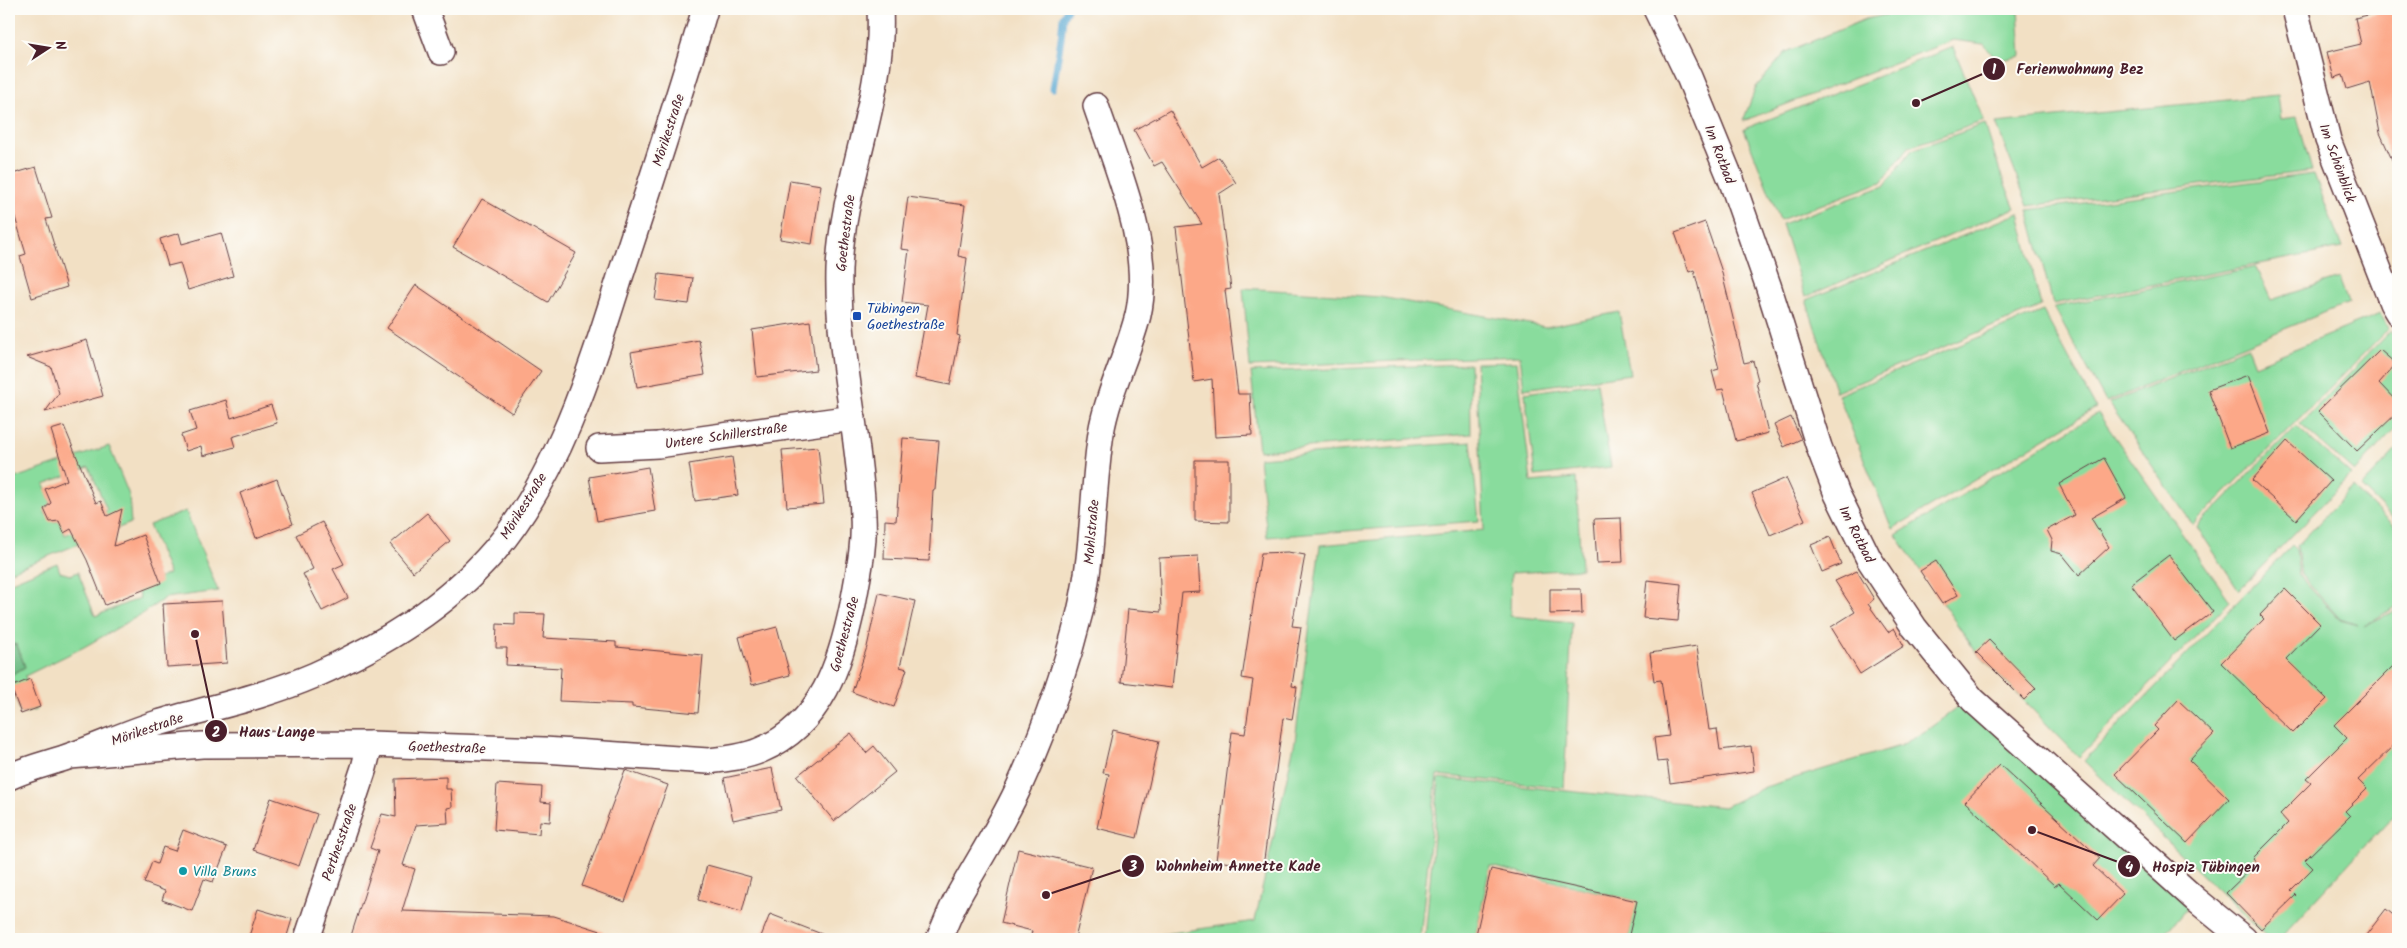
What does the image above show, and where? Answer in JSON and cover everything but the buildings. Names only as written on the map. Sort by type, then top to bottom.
[{"type":"street","points":[[424,9],[440,52]]},
{"type":"street","name":"Mörikestraße","points":[[70,756],[155,724],[274,692],[351,658],[385,641],[424,615],[456,590],[496,549],[518,519],[541,479],[588,375],[612,309],[705,9]]},
{"type":"street","name":"Goethestraße","points":[[70,756],[202,745],[370,744],[544,750],[708,761],[735,758],[761,750],[789,734],[813,711],[830,684],[851,615],[862,557],[864,518],[841,320],[839,270],[843,226],[872,100],[879,53],[880,9]]},
{"type":"street","name":"Im Rotbad","points":[[1656,9],[1689,77],[1732,182],[1768,286],[1816,440],[1837,494],[1876,571],[1914,627],[1972,700],[2195,899],[2244,939]]},
{"type":"street","name":"Im Schönblick","points":[[2295,9],[2328,140],[2392,303],[2398,313]]},
{"type":"street","name":"Mohlstraße","points":[[938,939],[957,898],[1016,792],[1068,656],[1080,612],[1087,575],[1103,425],[1138,314],[1142,285],[1141,258],[1135,227],[1096,106]]},
{"type":"street","name":"Untere Schillerstraße","points":[[599,448],[658,445],[853,418]]},
{"type":"street","name":"Perthesstraße","points":[[307,939],[364,768],[370,744]]},
{"type":"street","points":[[9,777],[33,766],[70,756]]},
{"type":"green space","points":[[1915,9],[2018,9],[2021,56],[1997,61],[1984,44],[1953,40],[1743,121],[1756,87],[1786,52],[1866,19]]},
{"type":"green space","points":[[1953,47],[1984,121],[1909,147],[1881,182],[1780,220],[1744,129]]},
{"type":"green space","points":[[2278,95],[2281,119],[2297,117],[2312,171],[2028,206],[1996,123]]},
{"type":"green space","points":[[1985,124],[2000,172],[2015,208],[1805,297],[1782,224],[1884,186],[1912,150]]},
{"type":"green space","points":[[2314,174],[2342,248],[2053,304],[2028,210]]},
{"type":"green space","points":[[2019,213],[2041,306],[1836,392],[1806,300]]},
{"type":"green space","points":[[2256,267],[2271,300],[2339,278],[2348,303],[2106,402],[2054,307]]},
{"type":"green space","points":[[1243,288],[1380,297],[1546,327],[1619,312],[1630,374],[1524,389],[1520,356],[1250,367]]},
{"type":"green space","points":[[2043,311],[2096,408],[1892,529],[1838,395]]},
{"type":"green space","points":[[2380,314],[2389,328],[2193,525],[2109,403],[2248,347],[2255,365]]},
{"type":"green space","points":[[2391,330],[2398,341],[2398,425],[2354,472],[2300,424]]},
{"type":"green space","points":[[1517,362],[1531,482],[1576,478],[1581,569],[1511,573],[1510,616],[1572,622],[1564,788],[1437,775],[1420,939],[1129,939],[1255,921],[1295,741],[1320,545],[1484,530],[1476,363]]},
{"type":"green space","points":[[1470,364],[1471,434],[1259,451],[1251,372]]},
{"type":"green space","points":[[1597,383],[1611,467],[1535,476],[1525,393]]},
{"type":"green space","points":[[2098,413],[2230,601],[2079,757],[1976,652],[1896,535]]},
{"type":"green space","points":[[2296,426],[2351,475],[2239,590],[2197,527]]},
{"type":"green space","points":[[1471,442],[1479,521],[1267,537],[1259,458]]},
{"type":"green space","points":[[109,446],[129,495],[131,523],[9,572],[9,480]],"holes":[[[89,467],[107,510],[103,513],[105,518],[65,535],[59,521],[52,522],[45,513],[46,507],[51,503],[44,484]]]},
{"type":"green space","points":[[2398,448],[2398,523],[2361,487]]},
{"type":"green space","points":[[2353,487],[2398,530],[2398,605],[2364,626],[2398,609],[2398,810],[2279,939],[2269,939],[2084,761],[2292,545],[2296,549],[2299,576],[2340,620],[2358,625],[2340,619],[2301,575],[2297,546]]},
{"type":"green space","points":[[186,511],[218,591],[165,598],[140,615],[84,647],[25,676],[37,710],[21,714],[9,681],[9,676],[25,667],[17,645],[9,643],[9,583],[57,563],[60,572],[70,575],[78,572],[95,616],[140,598],[136,588],[169,574],[149,525]]},
{"type":"green space","points":[[9,643],[17,645],[25,667],[9,676]]},
{"type":"green space","points":[[1972,697],[2195,899],[2160,939],[1628,939],[1636,901],[1490,866],[1475,939],[1425,939],[1439,778],[1724,807],[1765,787],[1900,746],[1927,730]]},
{"type":"waterway","points":[[1053,88],[1063,17],[1067,9]]},
{"type":"place","name":"Ferienwohnung Bez","points":[[1916,103]]},
{"type":"place","name":"Tübingen Goethestraße","points":[[857,316]]},
{"type":"place","name":"Haus Lange","points":[[195,634]]},
{"type":"place","name":"Hospiz Tübingen","points":[[2032,830]]},
{"type":"place","name":"Villa Bruns","points":[[183,871]]},
{"type":"place","name":"Wohnheim Annette Kade","points":[[1046,895]]}]
